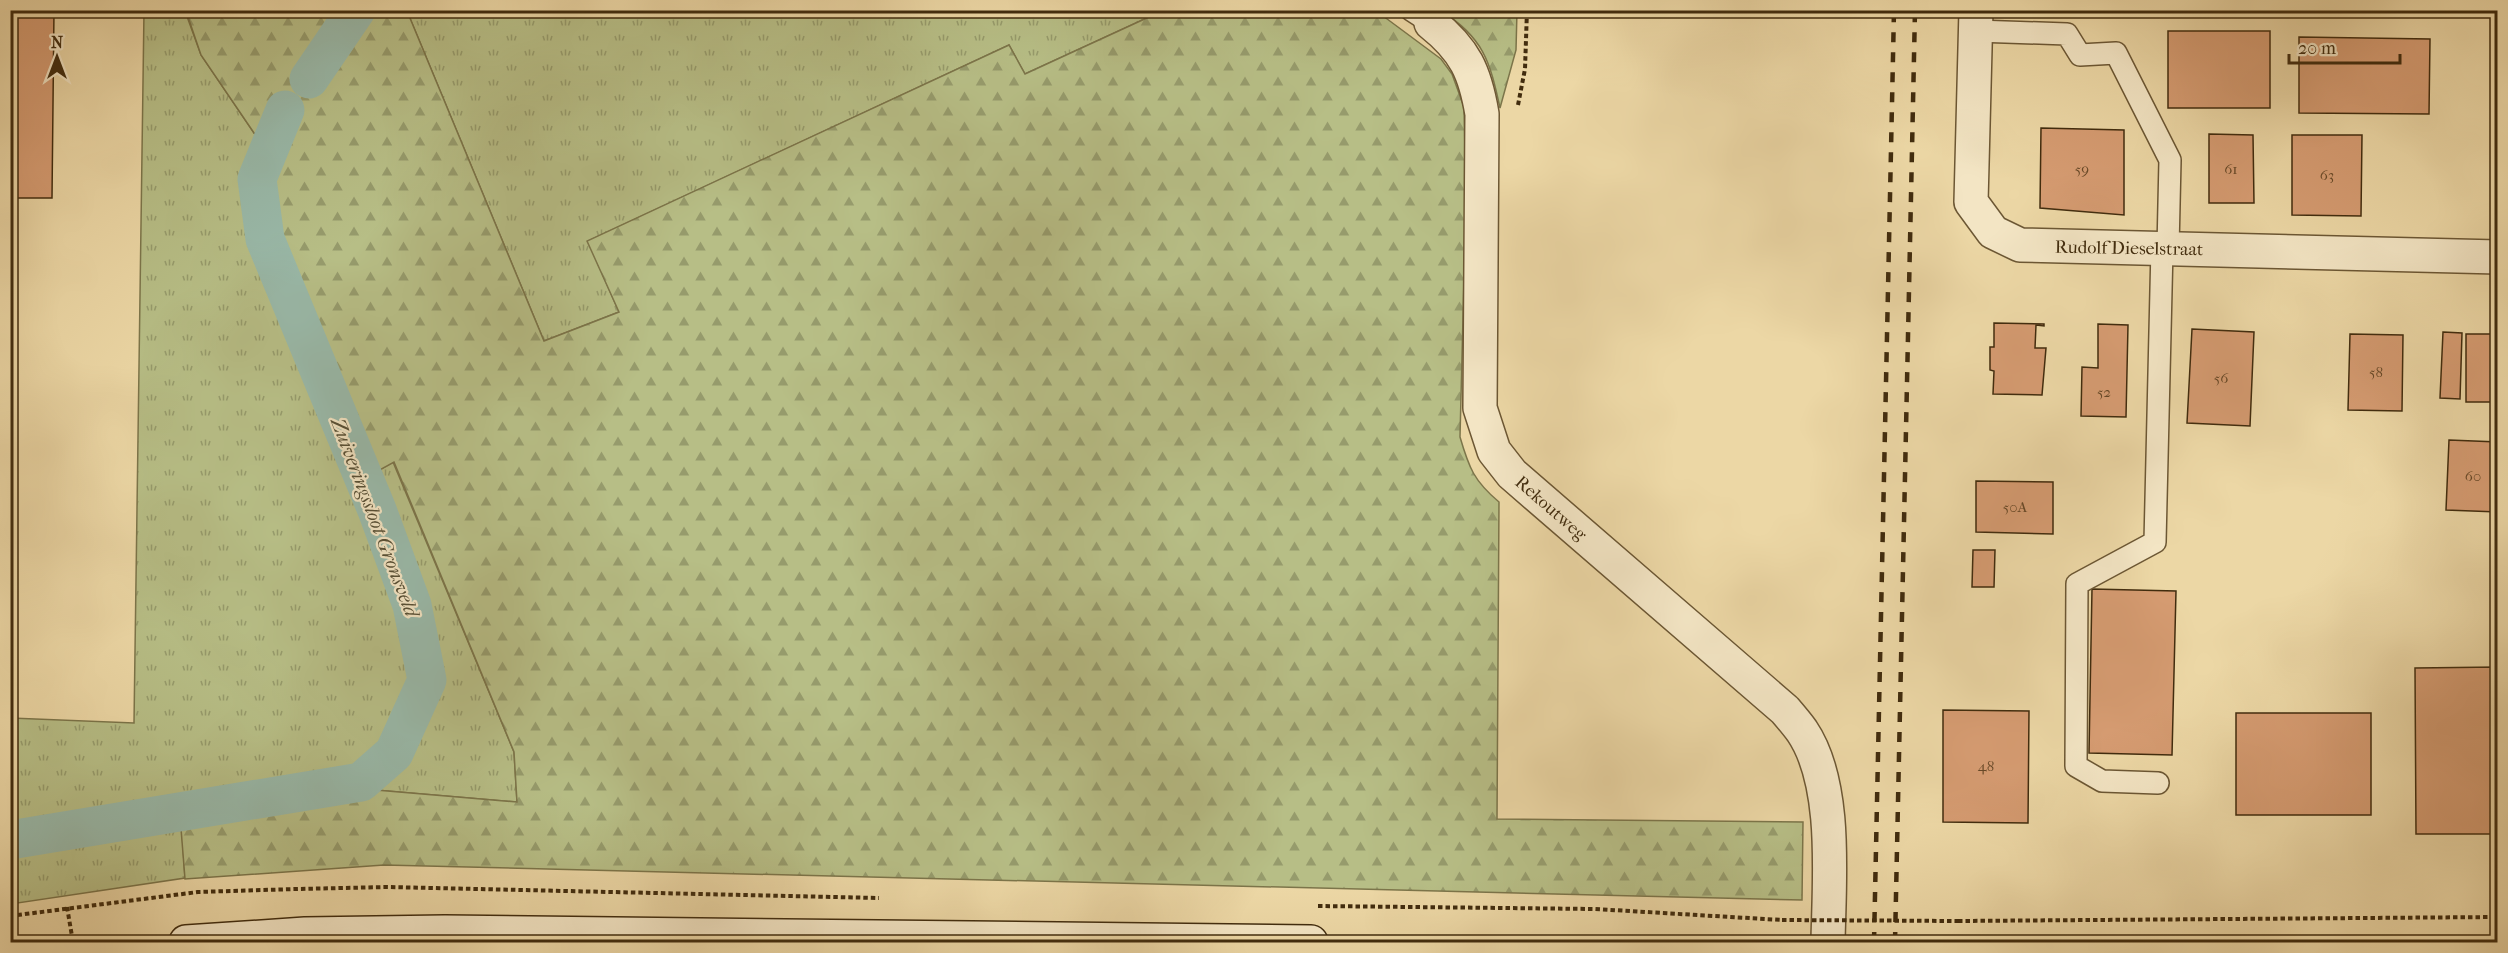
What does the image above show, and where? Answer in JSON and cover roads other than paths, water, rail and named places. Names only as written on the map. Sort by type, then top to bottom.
[{"type":"street","name":"Rekoutweg","points":[[1421,17],[1448,36],[1469,66],[1477,87],[1483,128],[1480,214],[1480,408],[1494,451],[1512,474],[1785,710],[1803,732],[1817,763],[1828,825],[1828,942]]},
{"type":"street","name":"Rudolf Dieselstraat","points":[[1976,21],[1971,202],[1993,232],[2020,245],[2498,257]]},
{"type":"street","points":[[186,942],[305,934],[446,932],[1311,942]]},
{"type":"lane","points":[[1976,21],[2067,34],[2080,55],[2116,53],[2170,160],[2155,542],[2077,584],[2076,766],[2102,781],[2158,783]]},
{"type":"waterway","name":"Zuiveringssloot Gronsveld","points":[[309,79],[356,10]]},
{"type":"waterway","name":"Zuiveringssloot Gronsveld","points":[[10,840],[361,782],[394,753],[427,680],[412,605],[377,510],[265,239],[257,179],[285,110]]},
{"type":"railway","points":[[1874,942],[1894,10]]},
{"type":"railway","points":[[1895,942],[1915,10]]}]
